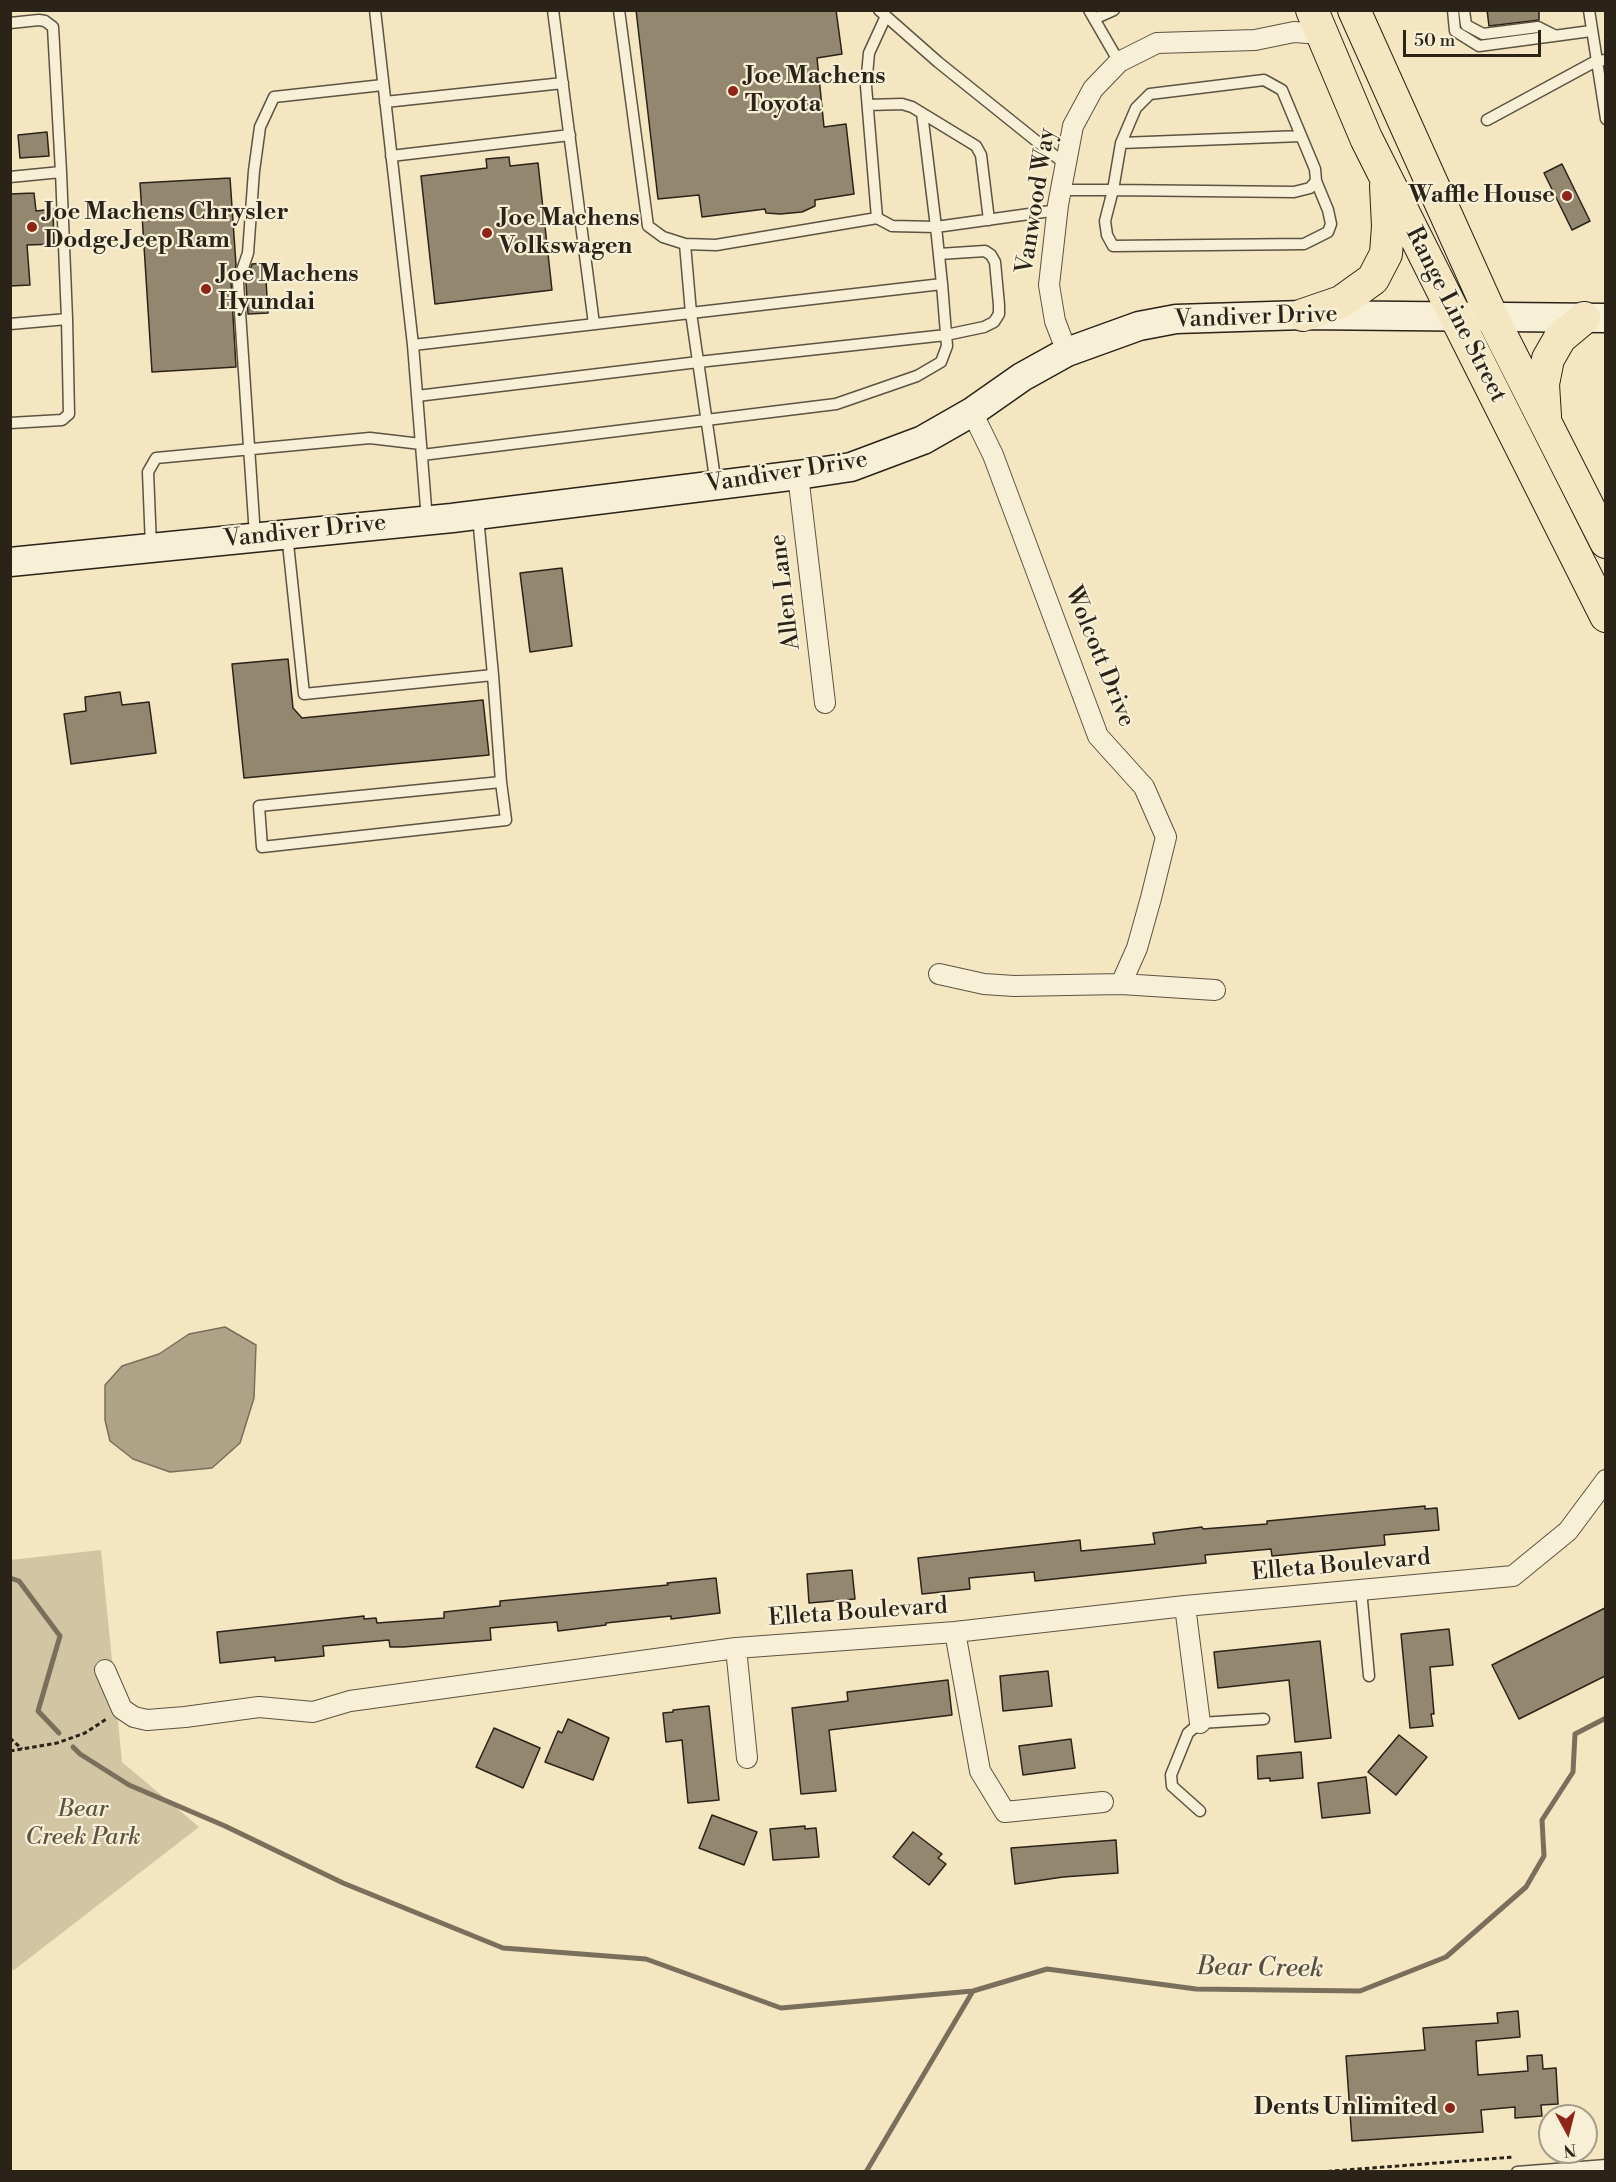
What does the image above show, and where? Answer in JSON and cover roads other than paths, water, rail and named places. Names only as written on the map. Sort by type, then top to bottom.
[{"type":"main road","name":"Range Line Street","points":[[1354,10],[1492,317],[1605,542]]},
{"type":"main road","name":"Range Line Street","points":[[1317,22],[1366,138],[1605,616]]},
{"type":"main road","points":[[1303,315],[1341,302],[1373,279],[1386,254],[1388,226],[1385,176]]},
{"type":"main road","name":"Vandiver Drive","points":[[10,562],[427,520],[851,467],[923,440],[972,412],[1022,377],[1067,352],[1139,326],[1176,319],[1303,315],[1595,318]]},
{"type":"main road","points":[[1545,422],[1543,384],[1548,359],[1560,338],[1595,318]]},
{"type":"street","name":"Vanwood Way","points":[[1067,352],[1055,321],[1048,285],[1065,164],[1073,126],[1093,89],[1119,62],[1157,43],[1255,40],[1294,32],[1317,22]]},
{"type":"street","name":"Wolcott Drive","points":[[972,412],[993,455],[1098,736],[1144,788],[1166,837],[1137,948],[1121,984]]},
{"type":"street","name":"Allen Lane","points":[[798,475],[825,703]]},
{"type":"street","points":[[939,974],[994,985],[1121,984],[1215,990]]},
{"type":"street","name":"Elleta Boulevard","points":[[105,1670],[122,1709],[134,1717],[147,1720],[259,1707],[313,1712],[351,1701],[736,1648],[955,1632],[1185,1606],[1514,1576],[1568,1531],[1605,1480]]},
{"type":"street","points":[[1185,1606],[1200,1723]]},
{"type":"street","points":[[955,1632],[980,1771],[1005,1812],[1103,1802]]},
{"type":"street","points":[[736,1648],[747,1758]]},
{"type":"lane","points":[[375,10],[413,345],[427,520]]},
{"type":"lane","points":[[553,10],[594,324]]},
{"type":"lane","points":[[619,10],[648,226],[663,237],[685,244],[716,245],[877,218],[892,226],[936,227],[1058,210]]},
{"type":"lane","points":[[1114,10],[1092,15],[1119,62]]},
{"type":"lane","points":[[1453,10],[1455,31],[1479,46],[1591,31]]},
{"type":"lane","points":[[1464,10],[1466,25],[1483,34],[1538,27],[1555,36]]},
{"type":"lane","points":[[1589,10],[1591,31],[1600,61],[1605,119]]},
{"type":"lane","points":[[877,218],[867,86],[869,53],[883,13],[938,62],[1065,164]]},
{"type":"lane","points":[[10,23],[39,20],[53,27],[61,172],[69,414],[62,420],[10,423]]},
{"type":"lane","points":[[1487,120],[1600,61]]},
{"type":"lane","points":[[1264,80],[1282,90],[1301,136],[1315,169],[1316,181],[1328,210],[1331,224],[1328,232],[1305,244],[1113,246],[1107,235],[1106,221],[1121,143],[1136,108],[1150,94],[1264,80]]},
{"type":"lane","points":[[385,102],[562,83]]},
{"type":"lane","points":[[255,537],[238,282],[248,253],[254,171],[260,127],[274,97],[383,85]]},
{"type":"lane","points":[[868,105],[902,104],[922,113],[976,146],[981,155],[989,220]]},
{"type":"lane","points":[[151,548],[148,472],[156,458],[370,438],[422,450],[836,404],[917,376],[941,362],[947,346],[939,254],[922,113]]},
{"type":"lane","points":[[391,156],[570,135]]},
{"type":"lane","points":[[1121,143],[1301,136]]},
{"type":"lane","points":[[10,177],[61,172]]},
{"type":"lane","points":[[1061,190],[1294,192],[1310,188],[1316,181]]},
{"type":"lane","points":[[685,244],[698,362],[716,485]]},
{"type":"lane","points":[[417,396],[946,335],[984,327],[994,322],[999,314],[999,305],[995,262],[991,255],[985,251],[939,254]]},
{"type":"lane","points":[[413,345],[942,284]]},
{"type":"lane","points":[[10,324],[67,319]]},
{"type":"lane","points":[[478,514],[506,820],[262,847],[259,806],[501,783]]},
{"type":"lane","points":[[287,534],[304,694],[493,675]]},
{"type":"lane","points":[[1361,1590],[1368,1676]]},
{"type":"lane","points":[[1200,1811],[1172,1786],[1171,1775],[1188,1733],[1200,1723],[1264,1719]]},
{"type":"lane","points":[[1517,2172],[1605,2166]]},
{"type":"waterway","points":[[10,1578],[19,1581],[60,1636],[38,1711],[59,1733]]},
{"type":"waterway","name":"Bear Creek","points":[[866,2172],[973,1991],[1047,1969],[1196,1989],[1360,1991],[1446,1957],[1526,1887],[1544,1856],[1542,1820],[1573,1772],[1575,1734],[1606,1718]]},
{"type":"waterway","points":[[73,1747],[80,1754],[129,1785],[225,1826],[343,1883],[503,1948],[646,1959],[781,2008],[973,1991]]},
{"type":"place","name":"Joe Machens Toyota","points":[[733,91]]},
{"type":"place","name":"Waffle House","points":[[1567,196]]},
{"type":"place","name":"Joe Machens Chrysler Dodge Jeep Ram","points":[[32,227]]},
{"type":"place","name":"Joe Machens Volkswagen","points":[[487,233]]},
{"type":"place","name":"Joe Machens Hyundai","points":[[206,289]]},
{"type":"place","name":"Dents Unlimited","points":[[1450,2108]]},
{"type":"park label","name":"Bear Creek Park","points":[[83,1824]]}]
